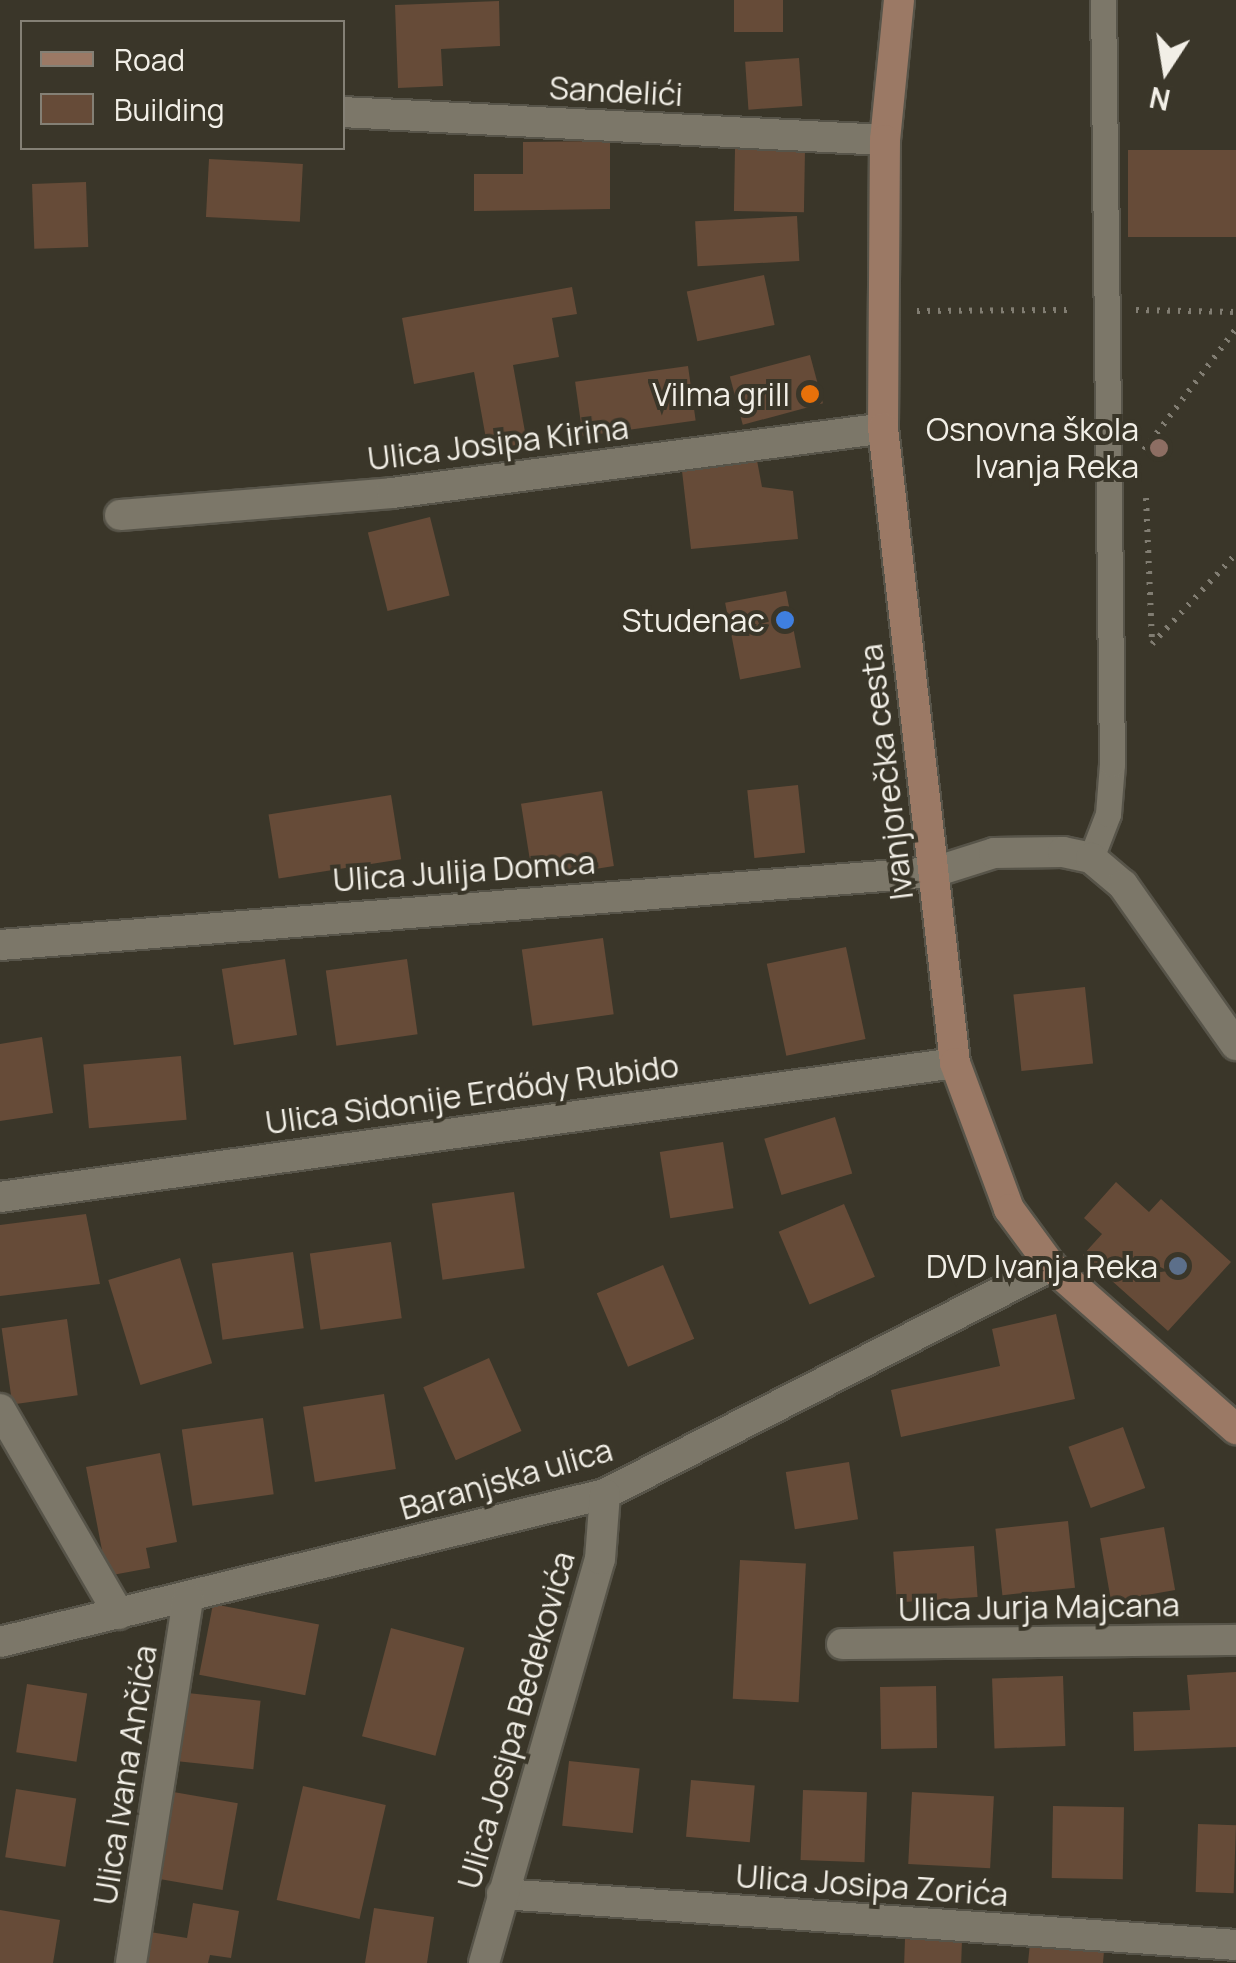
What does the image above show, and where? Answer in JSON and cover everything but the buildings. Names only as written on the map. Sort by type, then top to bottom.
[{"type":"main road","name":"Ivanjorečka cesta","points":[[900,0],[886,140],[883,428],[955,1064],[1010,1209],[1052,1266],[1236,1429]]},
{"type":"street","name":"Sandelići","points":[[345,112],[886,140]]},
{"type":"street","name":"Ulica Josipa Kirina","points":[[120,515],[392,494],[883,428]]},
{"type":"street","name":"Ulica Julija Domca","points":[[0,945],[934,872],[994,853],[1062,852],[1091,858]]},
{"type":"street","points":[[1091,858],[1122,885],[1236,1044]]},
{"type":"street","name":"Ulica Sidonije Erdődy Rubido","points":[[0,1197],[955,1064]]},
{"type":"street","name":"Baranjska ulica","points":[[0,1642],[605,1494],[1052,1266]]},
{"type":"street","points":[[0,1410],[119,1614]]},
{"type":"street","name":"Ulica Josipa Bedekovića","points":[[484,1963],[600,1559],[605,1494]]},
{"type":"street","name":"Ulica Ivana Ančića","points":[[130,1963],[188,1598]]},
{"type":"street","name":"Ulica Jurja Majcana","points":[[842,1644],[1236,1640]]},
{"type":"street","name":"Ulica Josipa Zorića","points":[[502,1894],[1236,1945]]},
{"type":"lane","points":[[1091,858],[1108,814],[1112,764],[1103,0]]},
{"type":"path","points":[[904,310],[1090,308]]},
{"type":"path","points":[[1125,310],[1236,312]]},
{"type":"path","points":[[1145,466],[1144,447],[1236,329]]},
{"type":"path","points":[[1146,486],[1152,644],[1236,554]]},
{"type":"place","name":"Vilma grill","points":[[810,394]]},
{"type":"place","name":"Osnovna škola Ivanja Reka","points":[[1159,448]]},
{"type":"place","name":"Studenac","points":[[785,620]]},
{"type":"place","name":"DVD Ivanja Reka","points":[[1178,1266]]}]
